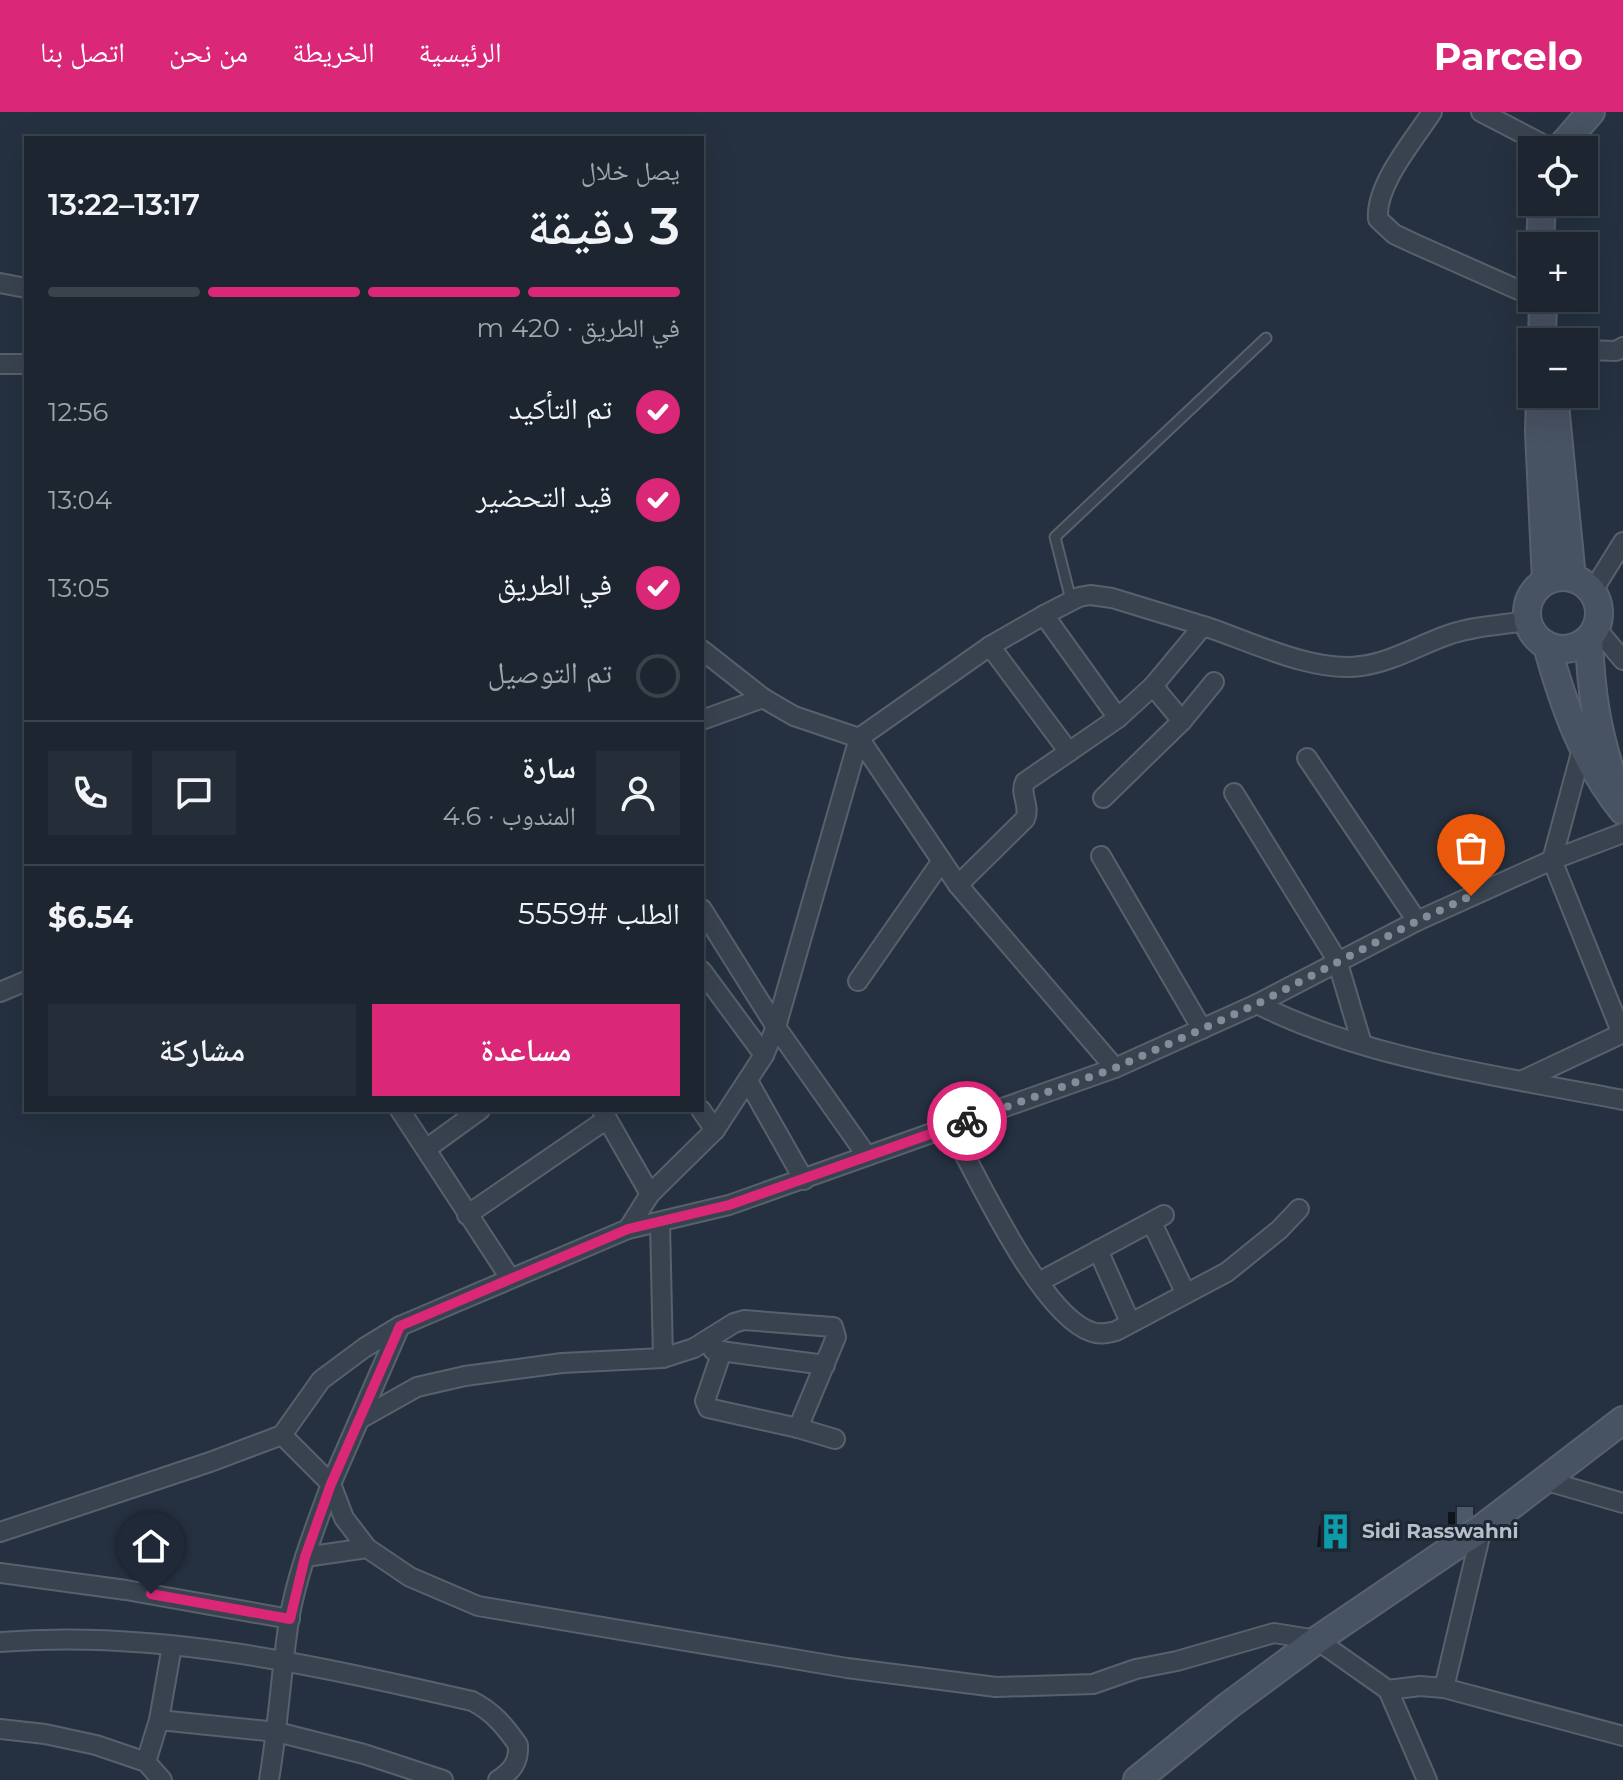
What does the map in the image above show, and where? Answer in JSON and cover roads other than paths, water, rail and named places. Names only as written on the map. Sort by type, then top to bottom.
[{"type":"main road","points":[[1569,136],[1591,112]]},
{"type":"main road","points":[[1540,408],[1539,432],[1570,584],[1599,609],[1593,633],[1591,688],[1599,737],[1623,800]]},
{"type":"main road","points":[[1555,408],[1570,584]]},
{"type":"main road","points":[[1570,584],[1534,591],[1527,606],[1527,621],[1534,636],[1547,646],[1561,650],[1577,647],[1593,633]]},
{"type":"main road","points":[[1547,646],[1567,715],[1582,749],[1623,811]]},
{"type":"main road","points":[[1137,1780],[1228,1706],[1317,1640],[1482,1528],[1623,1420]]},
{"type":"street","points":[[1432,112],[1388,180],[1379,199],[1378,219],[1394,234],[1518,289]]},
{"type":"street","points":[[1481,112],[1528,136]]},
{"type":"street","points":[[0,283],[24,288]]},
{"type":"street","points":[[1598,350],[1616,351],[1623,347]]},
{"type":"street","points":[[0,364],[24,364]]},
{"type":"street","points":[[1570,584],[1623,542]]},
{"type":"street","points":[[628,1229],[650,1194],[715,1130],[764,1055],[776,1027],[859,738],[990,646],[1071,600],[1090,595],[1112,598],[1326,665],[1360,666],[1387,660],[1451,634],[1527,621]]},
{"type":"street","points":[[1044,615],[1118,718]]},
{"type":"street","points":[[958,885],[1025,819],[1027,808],[1022,789],[1025,782],[1118,718],[1153,686],[1203,626]]},
{"type":"street","points":[[1593,633],[1623,660]]},
{"type":"street","points":[[990,646],[1069,752]]},
{"type":"street","points":[[704,652],[763,698],[794,716],[859,738],[958,885],[1115,1068]]},
{"type":"street","points":[[1103,798],[1182,721],[1214,682]]},
{"type":"street","points":[[1153,686],[1182,721]]},
{"type":"street","points":[[704,719],[763,698]]},
{"type":"street","points":[[1523,1080],[1622,1034],[1552,860],[1582,749]]},
{"type":"street","points":[[1307,758],[1417,921]]},
{"type":"street","points":[[1234,793],[1337,960],[1362,1044]]},
{"type":"street","points":[[0,1532],[282,1435],[321,1380],[364,1348],[400,1326],[510,1278],[628,1229],[729,1205],[1115,1068],[1257,1004],[1417,921],[1552,860],[1623,833]]},
{"type":"street","points":[[1101,856],[1202,1029]]},
{"type":"street","points":[[858,981],[941,862]]},
{"type":"street","points":[[704,912],[776,1027],[867,1156]]},
{"type":"street","points":[[704,974],[764,1055]]},
{"type":"street","points":[[0,992],[24,982]]},
{"type":"street","points":[[1257,1004],[1292,1021],[1362,1044],[1623,1100]]},
{"type":"street","points":[[748,1081],[804,1180]]},
{"type":"street","points":[[401,1112],[510,1278]]},
{"type":"street","points":[[426,1149],[477,1112]]},
{"type":"street","points":[[702,1112],[715,1130]]},
{"type":"street","points":[[467,1215],[604,1115],[650,1194]]},
{"type":"street","points":[[950,1127],[1012,1241],[1039,1282],[1060,1309],[1092,1332],[1106,1334],[1116,1331],[1227,1272],[1263,1244],[1299,1209]]},
{"type":"street","points":[[1039,1282],[1158,1219],[1185,1292]]},
{"type":"street","points":[[660,1223],[663,1358]]},
{"type":"street","points":[[1098,1250],[1130,1322]]},
{"type":"street","points":[[360,1419],[417,1387],[465,1376],[562,1363],[663,1358],[694,1348],[744,1320],[826,1325],[836,1330],[798,1428]]},
{"type":"street","points":[[269,1780],[290,1619],[305,1557],[331,1484],[400,1326]]},
{"type":"street","points":[[694,1348],[825,1365]]},
{"type":"street","points":[[722,1351],[705,1405],[708,1408],[835,1439]]},
{"type":"street","points":[[282,1435],[331,1484],[344,1518],[367,1548],[410,1577],[478,1606],[832,1666],[996,1687],[1093,1684],[1136,1669],[1282,1632],[1300,1639],[1317,1640],[1388,1690],[1427,1780]]},
{"type":"street","points":[[1547,1481],[1623,1503]]},
{"type":"street","points":[[1444,1688],[1482,1528]]},
{"type":"street","points":[[305,1557],[367,1548]]},
{"type":"street","points":[[0,1573],[126,1590],[290,1619]]},
{"type":"street","points":[[0,1642],[42,1639],[172,1646],[285,1660],[464,1699],[485,1707],[518,1745],[516,1763],[510,1772],[498,1780]]},
{"type":"street","points":[[146,1762],[159,1720],[172,1646]]},
{"type":"street","points":[[1388,1690],[1420,1686],[1444,1688],[1623,1736]]},
{"type":"street","points":[[159,1720],[277,1732],[364,1754],[443,1780]]},
{"type":"street","points":[[0,1729],[45,1734],[96,1745],[146,1762],[162,1780]]},
{"type":"lane","points":[[1071,600],[1055,537],[1266,338]]},
{"type":"place","name":"Sidi Rasswahni","points":[[1336,1531]]}]
